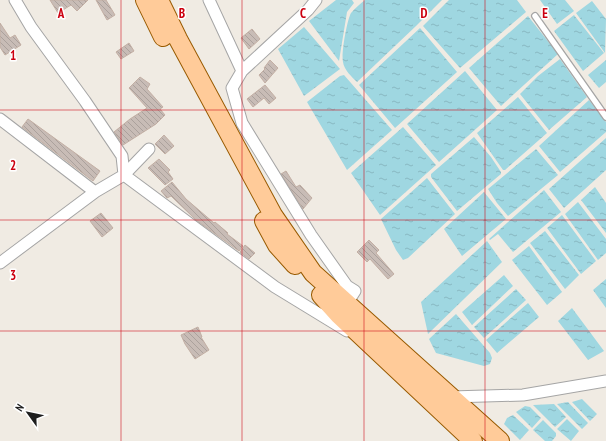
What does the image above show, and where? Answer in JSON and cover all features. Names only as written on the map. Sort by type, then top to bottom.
[{"type":"main road","points":[[145,0],[171,53],[277,245],[342,309],[451,397],[500,441]]},
{"type":"main road","points":[[159,0],[178,39],[273,215],[313,273],[373,346],[473,441]]},
{"type":"street","points":[[15,0],[31,27],[85,101],[122,156],[124,175],[275,287],[373,346]]},
{"type":"street","points":[[209,0],[242,71]]},
{"type":"street","points":[[316,0],[308,10],[242,71],[232,88],[242,123],[311,236],[347,286],[355,291],[342,309]]},
{"type":"street","points":[[0,119],[95,192]]},
{"type":"street","points":[[0,263],[95,192],[124,175],[149,150]]},
{"type":"street","points":[[451,397],[523,395],[606,380]]},
{"type":"lane","points":[[535,16],[606,117]]},
{"type":"water","points":[[336,0],[352,0],[354,3],[347,12],[339,61],[309,21]]},
{"type":"water","points":[[365,0],[442,0],[357,82],[345,68],[343,62],[343,52],[349,17],[351,13]]},
{"type":"water","points":[[449,0],[517,0],[526,12],[460,68],[423,26]]},
{"type":"water","points":[[540,0],[565,0],[574,11],[557,24]]},
{"type":"water","points":[[592,1],[606,19],[605,53],[576,13]]},
{"type":"water","points":[[574,15],[604,53],[583,71],[554,31]]},
{"type":"water","points":[[528,16],[558,54],[501,106],[469,68]]},
{"type":"water","points":[[304,27],[340,69],[304,96],[278,49]]},
{"type":"water","points":[[420,28],[457,72],[395,128],[359,85]]},
{"type":"water","points":[[560,59],[587,97],[549,130],[520,94],[538,76]]},
{"type":"water","points":[[606,60],[606,82],[599,88],[588,75]]},
{"type":"water","points":[[465,71],[497,110],[439,162],[407,124]]},
{"type":"water","points":[[344,75],[392,130],[347,170],[307,102],[340,76]]},
{"type":"water","points":[[518,97],[547,133],[505,170],[503,170],[477,133]]},
{"type":"water","points":[[589,100],[606,122],[606,132],[560,172],[539,146]]},
{"type":"water","points":[[403,127],[436,165],[380,215],[351,173]]},
{"type":"water","points":[[474,137],[491,157],[501,174],[457,211],[431,177],[431,174]]},
{"type":"water","points":[[606,138],[606,170],[564,208],[549,189]]},
{"type":"water","points":[[536,149],[558,175],[508,216],[488,189]]},
{"type":"water","points":[[427,178],[455,214],[408,258],[403,260],[396,250],[381,219]]},
{"type":"water","points":[[595,187],[606,203],[606,233],[581,200]]},
{"type":"water","points":[[544,190],[561,212],[513,252],[498,234],[490,240],[489,239]]},
{"type":"water","points":[[484,192],[506,219],[462,256],[444,229]]},
{"type":"water","points":[[578,202],[606,239],[606,253],[598,260],[565,214]]},
{"type":"water","points":[[562,215],[596,261],[581,274],[547,228]]},
{"type":"water","points":[[545,231],[579,275],[565,289],[530,243]]},
{"type":"water","points":[[487,241],[502,262],[428,334],[421,302]]},
{"type":"water","points":[[529,246],[562,292],[547,305],[512,260]]},
{"type":"water","points":[[504,275],[513,286],[472,325],[462,312]]},
{"type":"water","points":[[606,279],[606,308],[593,290]]},
{"type":"water","points":[[516,289],[526,300],[484,338],[474,327]]},
{"type":"water","points":[[528,303],[539,317],[497,353],[486,340]]},
{"type":"water","points":[[572,308],[604,351],[588,360],[558,321]]},
{"type":"water","points":[[456,314],[490,353],[492,358],[490,364],[484,366],[436,353],[429,339]]},
{"type":"water","points":[[582,399],[597,414],[590,421],[572,402]]},
{"type":"water","points":[[568,402],[588,423],[582,429],[557,404]]},
{"type":"water","points":[[554,404],[566,417],[555,427],[533,405]]},
{"type":"water","points":[[525,406],[530,407],[541,418],[532,428],[516,412]]},
{"type":"water","points":[[513,415],[529,430],[520,440],[504,424],[507,418]]},
{"type":"water","points":[[567,419],[579,431],[571,441],[557,429]]},
{"type":"water","points":[[543,420],[556,433],[556,436],[552,441],[545,441],[533,430]]},
{"type":"building","points":[[50,0],[88,0],[77,11],[71,5],[58,13]]},
{"type":"building","points":[[96,0],[106,0],[115,15],[107,20]]},
{"type":"building","points":[[0,23],[10,38],[15,35],[21,45],[5,55],[0,47]]},
{"type":"building","points":[[252,29],[260,39],[249,49],[241,38]]},
{"type":"building","points":[[129,43],[134,51],[121,59],[116,52]]},
{"type":"building","points":[[270,60],[278,68],[265,83],[259,75],[265,69],[264,68]]},
{"type":"building","points":[[140,77],[150,84],[147,89],[163,107],[160,109],[165,115],[156,124],[123,145],[114,132],[147,108],[129,88]]},
{"type":"building","points":[[265,85],[276,98],[269,104],[264,98],[253,107],[247,99]]},
{"type":"building","points":[[28,119],[100,171],[93,181],[22,127]]},
{"type":"building","points":[[164,135],[174,146],[165,154],[155,144]]},
{"type":"building","points":[[159,159],[170,170],[168,172],[173,179],[165,185],[148,168]]},
{"type":"building","points":[[286,171],[296,187],[300,185],[312,198],[303,209],[281,174]]},
{"type":"building","points":[[172,182],[186,199],[243,246],[239,251],[196,220],[171,196],[167,198],[161,191]]},
{"type":"building","points":[[101,213],[113,228],[102,237],[90,221]]},
{"type":"building","points":[[369,240],[379,250],[376,253],[394,274],[388,279],[370,259],[367,262],[357,252]]},
{"type":"building","points":[[245,245],[255,253],[249,259],[240,252]]},
{"type":"building","points":[[198,327],[201,337],[209,350],[195,359],[181,335]]}]
